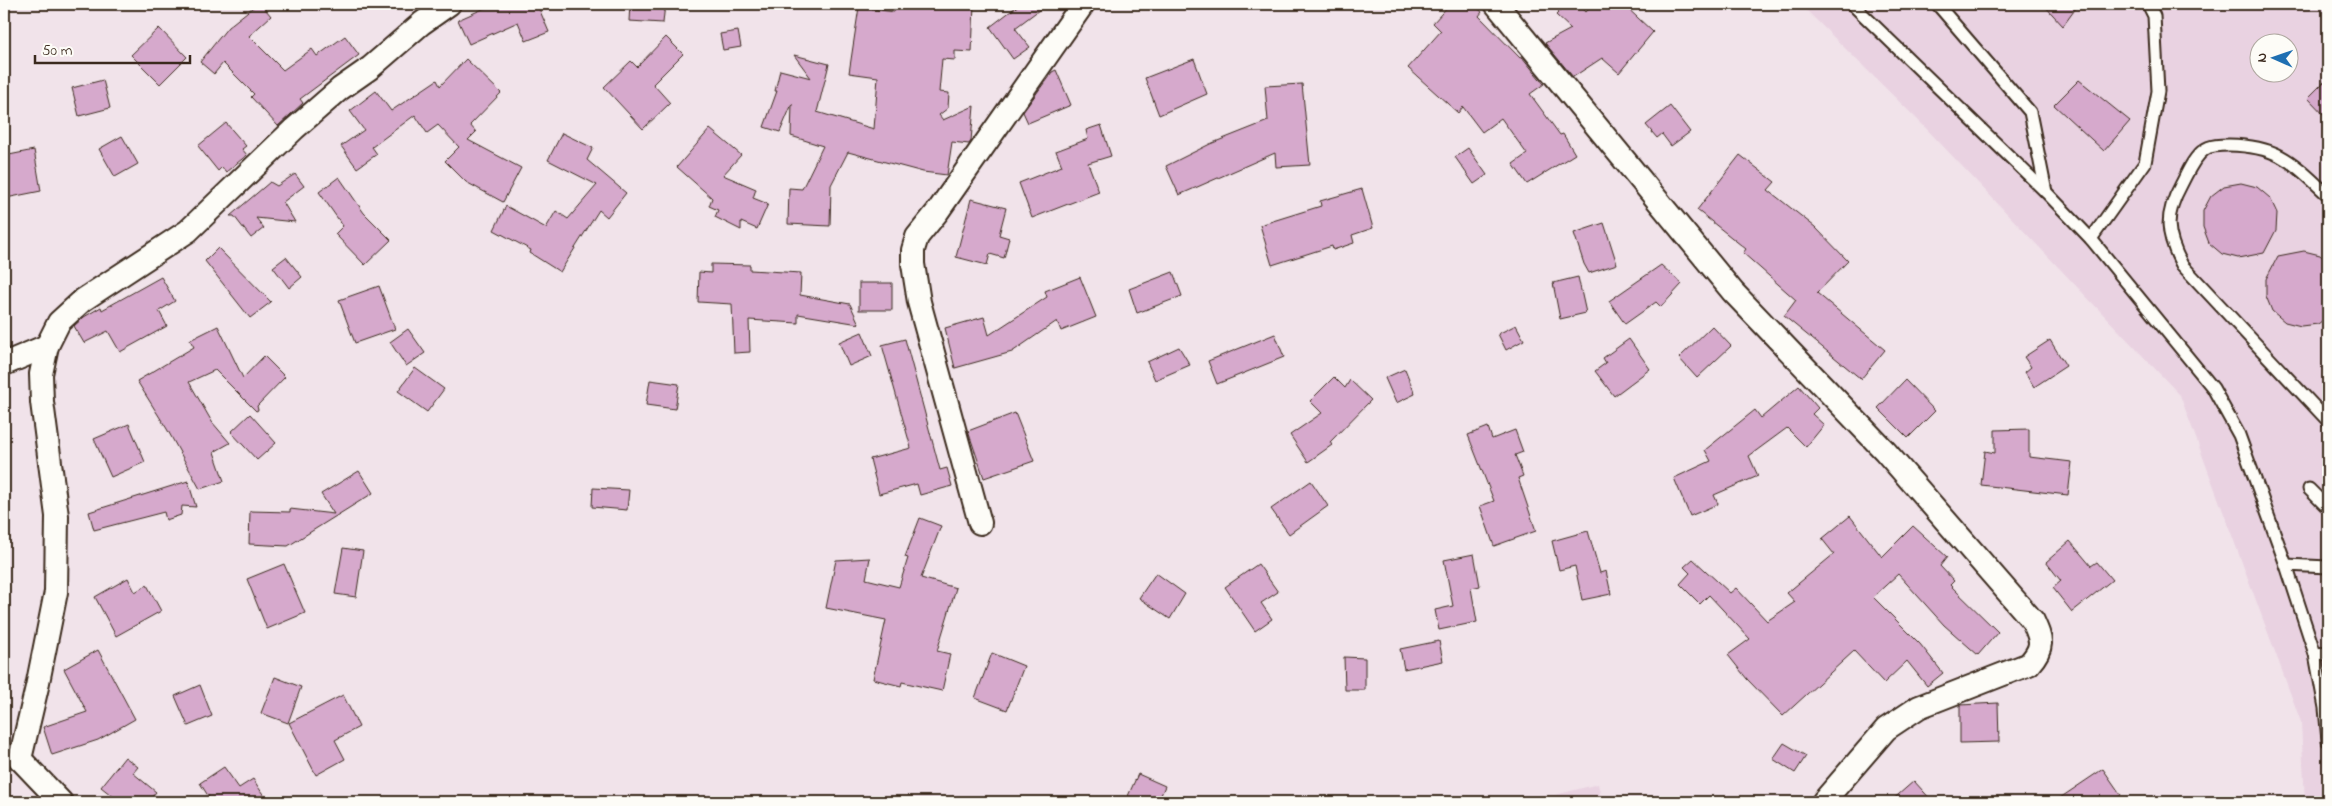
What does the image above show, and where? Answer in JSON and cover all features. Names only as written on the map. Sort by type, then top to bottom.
[{"type":"street","points":[[61,802],[12,761],[37,687],[56,592],[57,516],[42,402],[41,374],[47,346],[59,322],[83,300],[188,231],[294,129],[340,88],[370,68],[422,23],[449,4]]},
{"type":"street","points":[[980,523],[919,302],[913,250],[917,237],[938,211],[1083,4]]},
{"type":"street","points":[[1496,4],[1732,292],[1885,451],[2033,622],[2041,638],[2039,652],[2029,664],[1919,707],[1886,729],[1823,802]]},
{"type":"street","points":[[4,364],[47,346]]},
{"type":"lane","points":[[1852,4],[2046,192],[2091,239],[2213,388],[2239,435],[2286,565],[2315,654],[2325,708],[2328,741]]},
{"type":"lane","points":[[1937,4],[2030,112],[2046,192]]},
{"type":"lane","points":[[2091,239],[2145,163],[2158,91],[2154,16],[2148,4]]},
{"type":"lane","points":[[2328,195],[2285,158],[2273,151],[2254,145],[2218,145],[2205,148],[2197,156],[2175,196],[2169,212],[2168,228],[2172,246],[2182,265],[2328,421]]},
{"type":"lane","points":[[2310,489],[2328,508]]},
{"type":"lane","points":[[2286,565],[2328,567]]},
{"type":"lane","points":[[2315,654],[2328,654]]},
{"type":"shaded area","points":[[1800,4],[2328,4],[2328,802],[2305,802],[2301,722],[2180,395],[1920,122]]},
{"type":"shaded area","points":[[1598,784],[1602,802],[1528,802]]},
{"type":"building","points":[[257,4],[261,4],[271,16],[249,36],[283,70],[312,49],[317,56],[345,36],[359,55],[300,99],[303,103],[278,126],[251,97],[254,94],[223,63],[214,74],[200,62],[228,27]]},
{"type":"building","points":[[494,4],[537,4],[549,32],[526,41],[518,22],[469,44],[458,20]]},
{"type":"building","points":[[630,4],[665,4],[663,23],[629,21]]},
{"type":"building","points":[[895,4],[974,4],[972,52],[955,51],[955,60],[942,59],[939,92],[949,93],[948,108],[939,115],[943,120],[974,106],[971,141],[969,144],[952,142],[947,175],[923,172],[848,152],[831,185],[830,226],[788,224],[789,188],[802,189],[823,146],[791,136],[792,104],[780,132],[764,127],[777,91],[775,91],[780,70],[811,78],[794,55],[829,64],[817,112],[874,129],[878,77],[849,73],[859,7],[894,12]]},
{"type":"building","points":[[1020,4],[1047,4],[1015,28],[1030,47],[1013,59],[990,27]]},
{"type":"building","points":[[1450,4],[1473,4],[1482,12],[1479,16],[1520,58],[1522,57],[1544,84],[1530,94],[1560,135],[1563,134],[1575,154],[1527,184],[1513,164],[1527,154],[1501,118],[1482,132],[1463,107],[1458,113],[1408,68],[1441,31],[1433,23]]},
{"type":"building","points":[[1567,4],[1578,4],[1586,12],[1594,4],[1623,4],[1653,32],[1619,73],[1602,58],[1573,77],[1545,43],[1571,29],[1556,15]]},
{"type":"building","points":[[2043,4],[2079,4],[2063,26]]},
{"type":"building","points":[[159,28],[187,57],[160,84],[131,55]]},
{"type":"building","points":[[738,31],[741,47],[723,50],[720,34]]},
{"type":"building","points":[[666,37],[683,54],[653,84],[670,103],[643,129],[604,87],[631,61],[637,67]]},
{"type":"building","points":[[466,59],[501,93],[470,125],[476,132],[468,140],[521,168],[503,202],[466,182],[445,161],[459,147],[438,125],[427,133],[415,115],[372,147],[377,154],[357,168],[341,146],[364,130],[350,111],[376,91],[391,111],[437,80],[440,86]]},
{"type":"building","points":[[1194,59],[1207,94],[1159,115],[1145,78]]},
{"type":"building","points":[[1056,70],[1071,105],[1028,123],[1023,112],[1052,72]]},
{"type":"building","points":[[2328,78],[2328,119],[2308,98]]},
{"type":"building","points":[[103,80],[110,108],[79,116],[72,88]]},
{"type":"building","points":[[2079,80],[2130,121],[2104,151],[2054,105]]},
{"type":"building","points":[[1302,84],[1310,165],[1276,167],[1275,153],[1179,195],[1166,166],[1210,144],[1268,121],[1265,86]]},
{"type":"building","points":[[1670,106],[1690,132],[1671,146],[1662,134],[1657,138],[1646,125]]},
{"type":"building","points":[[226,123],[246,146],[242,149],[247,155],[226,172],[222,167],[218,171],[198,146]]},
{"type":"building","points":[[1101,125],[1111,156],[1088,163],[1099,192],[1032,218],[1019,183],[1062,166],[1056,151],[1088,139],[1086,130]]},
{"type":"building","points":[[710,129],[741,155],[723,175],[756,189],[753,198],[768,204],[757,229],[741,222],[741,230],[715,217],[718,210],[709,206],[712,198],[677,167]]},
{"type":"building","points":[[562,133],[593,148],[587,160],[626,193],[607,217],[599,210],[560,272],[530,253],[531,250],[494,230],[506,206],[546,228],[556,211],[568,219],[597,185],[548,160]]},
{"type":"building","points":[[122,136],[138,164],[115,177],[99,149]]},
{"type":"building","points":[[1468,148],[1487,175],[1474,184],[1455,157]]},
{"type":"building","points":[[34,150],[41,191],[6,198],[4,156]]},
{"type":"building","points":[[1740,155],[1775,182],[1768,190],[1815,227],[1848,261],[1817,293],[1885,350],[1861,379],[1784,316],[1796,300],[1743,253],[1746,249],[1697,210]]},
{"type":"building","points":[[295,174],[304,186],[283,202],[295,222],[256,218],[264,228],[251,238],[234,216],[230,216],[270,182],[277,186]]},
{"type":"building","points":[[339,177],[364,213],[391,240],[365,265],[335,234],[343,226],[319,192]]},
{"type":"building","points":[[2241,183],[2257,187],[2270,198],[2277,213],[2276,230],[2264,253],[2238,258],[2222,254],[2209,243],[2203,227],[2203,211],[2211,196],[2224,186]]},
{"type":"building","points":[[1362,189],[1373,228],[1352,235],[1354,243],[1333,250],[1332,246],[1272,265],[1260,225],[1321,206],[1320,201]]},
{"type":"building","points":[[971,199],[1006,208],[999,235],[1009,238],[1004,258],[990,254],[987,265],[956,257]]},
{"type":"building","points":[[1604,223],[1617,264],[1589,273],[1584,264],[1574,233]]},
{"type":"building","points":[[218,248],[271,302],[250,318],[205,261]]},
{"type":"building","points":[[2304,251],[2320,255],[2328,262],[2328,316],[2318,324],[2301,326],[2285,322],[2272,311],[2266,296],[2266,279],[2278,256]]},
{"type":"building","points":[[286,257],[302,277],[289,288],[273,267]]},
{"type":"building","points":[[711,264],[750,265],[750,270],[801,273],[800,295],[850,304],[859,324],[798,314],[798,323],[749,320],[750,352],[734,353],[732,304],[698,302],[699,272],[711,273]]},
{"type":"building","points":[[1661,265],[1682,284],[1661,307],[1656,302],[1625,324],[1609,301]]},
{"type":"building","points":[[1173,272],[1182,296],[1137,313],[1129,289]]},
{"type":"building","points":[[161,277],[175,301],[159,311],[167,326],[120,352],[108,331],[84,343],[74,326],[84,317],[101,307],[102,310]]},
{"type":"building","points":[[1080,277],[1096,317],[1061,331],[1057,321],[1012,352],[955,368],[945,328],[984,317],[989,335],[1047,297],[1045,291]]},
{"type":"building","points":[[1578,277],[1586,313],[1560,319],[1553,283]]},
{"type":"building","points":[[859,283],[892,283],[892,310],[859,310]]},
{"type":"building","points":[[379,286],[395,329],[355,343],[339,300]]},
{"type":"building","points":[[1516,325],[1524,340],[1506,350],[1498,334]]},
{"type":"building","points":[[218,326],[243,378],[264,356],[285,377],[257,406],[258,410],[256,411],[215,370],[189,382],[212,422],[230,443],[214,452],[224,481],[200,489],[167,429],[137,381],[194,347],[190,340]]},
{"type":"building","points":[[1712,326],[1731,346],[1697,378],[1679,358]]},
{"type":"building","points":[[408,329],[425,353],[406,366],[390,342]]},
{"type":"building","points":[[862,332],[872,356],[849,366],[839,342]]},
{"type":"building","points":[[1275,334],[1284,357],[1217,384],[1208,361]]},
{"type":"building","points":[[905,339],[940,470],[947,468],[952,486],[920,495],[917,484],[879,494],[870,459],[911,448],[882,345]]},
{"type":"building","points":[[1629,339],[1650,369],[1614,396],[1595,371],[1606,363],[1603,358]]},
{"type":"building","points":[[2050,340],[2066,366],[2034,387],[2025,372],[2031,367],[2024,357]]},
{"type":"building","points":[[1179,347],[1190,365],[1155,380],[1147,362]]},
{"type":"building","points":[[415,368],[444,389],[427,412],[398,391]]},
{"type":"building","points":[[1405,369],[1415,394],[1396,403],[1385,378]]},
{"type":"building","points":[[1334,377],[1345,388],[1350,380],[1371,400],[1330,442],[1332,445],[1308,462],[1290,435],[1322,413],[1310,401]]},
{"type":"building","points":[[650,380],[679,384],[675,409],[646,405]]},
{"type":"building","points":[[1905,380],[1935,411],[1908,438],[1878,408]]},
{"type":"building","points":[[1799,386],[1818,408],[1812,414],[1824,425],[1806,447],[1787,428],[1749,456],[1758,476],[1714,495],[1718,504],[1690,516],[1674,478],[1711,461],[1705,450],[1755,410],[1761,418]]},
{"type":"building","points":[[1015,413],[1034,461],[984,478],[968,431]]},
{"type":"building","points":[[250,414],[276,443],[257,460],[231,432]]},
{"type":"building","points":[[129,424],[145,462],[111,477],[94,439]]},
{"type":"building","points":[[1488,427],[1492,439],[1515,430],[1523,452],[1515,455],[1523,476],[1518,478],[1536,531],[1494,546],[1480,506],[1494,501],[1468,435]]},
{"type":"building","points":[[2029,429],[2029,457],[2072,462],[2068,495],[1981,485],[1985,451],[1995,453],[1995,430]]},
{"type":"building","points":[[359,471],[373,493],[288,546],[249,544],[250,511],[290,512],[290,509],[334,514],[321,494]]},
{"type":"building","points":[[188,481],[196,507],[182,506],[181,515],[166,520],[164,512],[94,530],[89,512]]},
{"type":"building","points":[[1311,481],[1328,506],[1289,534],[1271,509]]},
{"type":"building","points":[[593,488],[629,490],[627,510],[592,507]]},
{"type":"building","points":[[1850,516],[1882,557],[1913,526],[1947,557],[1940,566],[1954,581],[1950,585],[1998,632],[1978,655],[1944,625],[1898,574],[1873,597],[1920,644],[1943,673],[1927,686],[1907,661],[1884,683],[1854,651],[1783,716],[1747,679],[1728,655],[1750,639],[1709,595],[1700,604],[1680,584],[1690,573],[1684,567],[1693,559],[1730,593],[1736,588],[1767,621],[1795,602],[1787,593],[1834,554],[1822,539]]},
{"type":"building","points":[[920,518],[941,526],[921,578],[956,588],[937,651],[950,654],[942,691],[902,682],[901,686],[873,679],[886,620],[826,608],[836,560],[870,558],[866,579],[899,587],[908,558],[905,557]]},
{"type":"building","points":[[1588,531],[1600,573],[1606,571],[1611,594],[1582,600],[1575,566],[1559,570],[1552,541]]},
{"type":"building","points":[[2070,541],[2091,566],[2097,562],[2112,580],[2072,612],[2053,588],[2061,581],[2046,562]]},
{"type":"building","points":[[343,548],[363,551],[356,597],[335,594]]},
{"type":"building","points":[[1474,554],[1480,586],[1471,588],[1477,622],[1439,630],[1435,610],[1453,606],[1444,560]]},
{"type":"building","points":[[284,564],[305,613],[267,629],[247,579]]},
{"type":"building","points":[[1258,564],[1278,592],[1261,603],[1272,619],[1255,631],[1225,587]]},
{"type":"building","points":[[1156,573],[1185,594],[1170,619],[1139,598]]},
{"type":"building","points":[[128,578],[135,592],[147,585],[161,611],[116,636],[95,597]]},
{"type":"building","points":[[1439,641],[1443,661],[1404,669],[1400,649]]},
{"type":"building","points":[[98,650],[135,719],[98,740],[52,755],[43,727],[87,712],[64,669]]},
{"type":"building","points":[[992,653],[1024,666],[1007,710],[975,698]]},
{"type":"building","points":[[1344,657],[1365,658],[1365,690],[1345,690]]},
{"type":"building","points":[[275,677],[301,687],[288,723],[261,713]]},
{"type":"building","points":[[200,685],[212,716],[188,726],[175,696]]},
{"type":"building","points":[[343,695],[359,727],[335,740],[345,759],[316,775],[289,723]]},
{"type":"building","points":[[1998,703],[1999,742],[1960,743],[1960,705]]},
{"type":"building","points":[[1784,743],[1806,756],[1795,773],[1773,759]]},
{"type":"building","points":[[125,757],[138,767],[133,773],[156,792],[148,802],[120,802],[101,787]]},
{"type":"building","points":[[224,767],[239,788],[253,779],[268,802],[212,802],[200,783]]},
{"type":"building","points":[[2103,769],[2121,795],[2111,802],[2054,802]]},
{"type":"building","points":[[1138,774],[1165,786],[1158,802],[1141,802],[1128,796]]},
{"type":"building","points":[[1914,781],[1933,802],[1890,802]]}]
